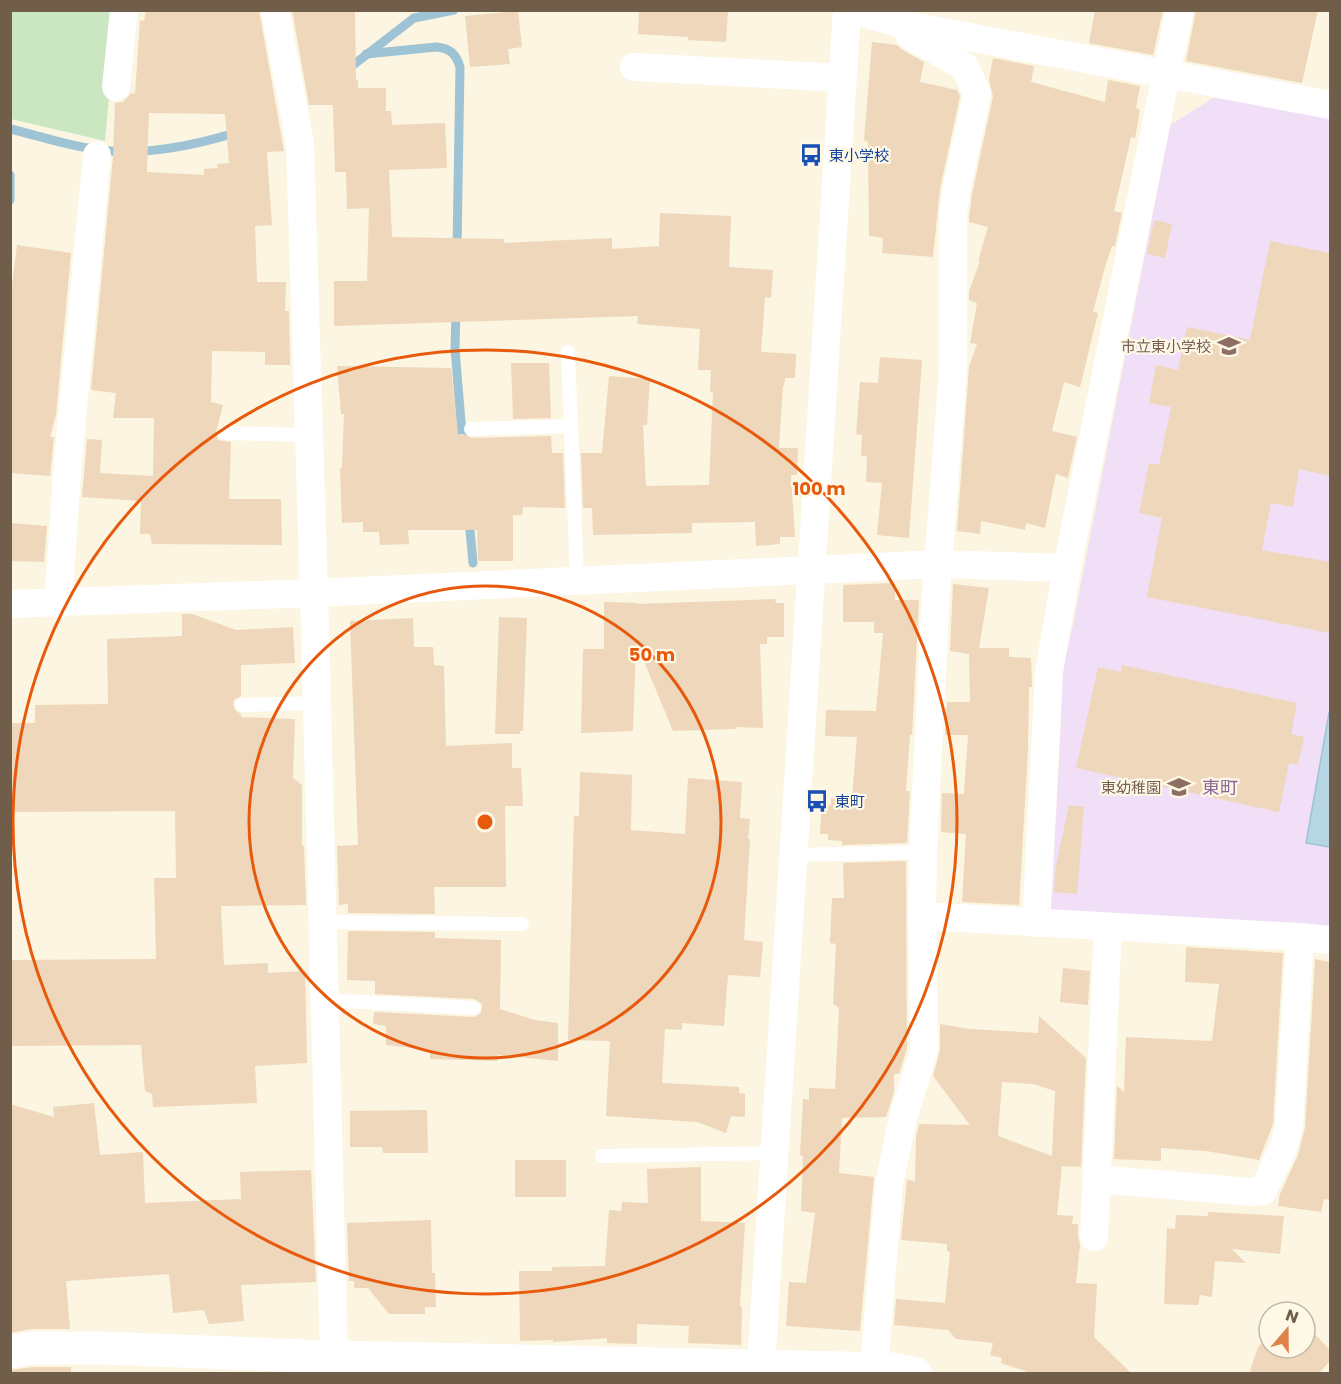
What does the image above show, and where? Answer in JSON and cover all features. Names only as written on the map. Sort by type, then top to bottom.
[{"type":"street","points":[[116,87],[124,10]]},
{"type":"street","points":[[275,10],[300,144],[334,1357]]},
{"type":"street","points":[[761,1366],[847,10]]},
{"type":"street","points":[[852,10],[906,25],[1330,105]]},
{"type":"street","points":[[1036,923],[1049,672],[1067,568],[1180,10]]},
{"type":"street","points":[[10,1352],[31,1348],[102,1348],[267,1364],[334,1357],[612,1368],[761,1366],[894,1371],[889,1184],[903,1118],[924,1050],[923,852],[939,564],[953,370],[953,216],[956,191],[977,94],[965,67],[909,35],[906,25]]},
{"type":"street","points":[[634,68],[843,78]]},
{"type":"street","points":[[58,604],[68,461],[97,155]]},
{"type":"street","points":[[10,604],[314,593],[939,564],[1067,568]]},
{"type":"street","points":[[922,916],[1330,940]]},
{"type":"street","points":[[1094,1237],[1108,927]]},
{"type":"street","points":[[1097,1179],[1263,1191],[1283,1148],[1289,1127],[1300,937]]},
{"type":"lane","points":[[568,352],[577,580]]},
{"type":"lane","points":[[471,429],[571,426]]},
{"type":"lane","points":[[225,433],[309,435]]},
{"type":"lane","points":[[242,705],[317,703]]},
{"type":"lane","points":[[794,855],[923,852]]},
{"type":"lane","points":[[323,922],[522,924]]},
{"type":"lane","points":[[325,1000],[474,1008]]},
{"type":"lane","points":[[602,1156],[775,1153]]},
{"type":"shaded area","name":"市立東小学校","points":[[1218,95],[1330,117],[1330,931],[1051,912],[1062,671],[1073,625],[1170,125]]},
{"type":"green space","points":[[11,11],[117,11],[105,141],[11,119]]},
{"type":"water","points":[[1330,713],[1330,847],[1306,843]]},
{"type":"building","points":[[146,10],[259,10],[284,151],[267,152],[272,225],[255,226],[257,282],[286,282],[285,311],[289,311],[290,365],[265,365],[265,352],[212,351],[211,402],[223,405],[216,432],[218,440],[231,442],[229,499],[281,499],[282,545],[152,544],[150,534],[140,534],[141,501],[82,497],[87,439],[102,440],[100,473],[153,476],[154,418],[113,418],[116,393],[91,390],[113,157],[115,103],[123,102],[131,93],[135,94],[140,20],[144,21]],"holes":[[[149,113],[225,114],[229,163],[217,164],[218,168],[204,169],[204,175],[147,172]]]},
{"type":"building","points":[[292,10],[355,10],[358,88],[386,88],[386,111],[391,111],[392,125],[445,123],[447,168],[389,170],[392,237],[504,239],[504,243],[612,238],[612,249],[659,246],[660,213],[731,216],[729,267],[773,270],[771,298],[765,297],[761,352],[796,354],[795,378],[785,378],[783,386],[779,448],[798,448],[797,475],[791,475],[795,537],[780,537],[780,544],[756,546],[755,522],[692,523],[692,533],[593,535],[592,508],[583,508],[581,453],[602,453],[609,376],[650,379],[647,425],[643,425],[646,486],[709,485],[713,392],[710,392],[711,370],[698,370],[700,329],[637,324],[638,316],[334,326],[334,281],[367,281],[369,208],[347,209],[346,172],[335,172],[333,105],[309,105]]},
{"type":"building","points":[[639,10],[728,10],[726,42],[638,34]]},
{"type":"building","points":[[1095,10],[1163,10],[1153,55],[1089,43]]},
{"type":"building","points":[[1196,10],[1318,10],[1302,83],[1186,61]]},
{"type":"building","points":[[518,11],[522,47],[508,49],[510,64],[470,67],[465,16]]},
{"type":"building","points":[[872,42],[897,45],[924,62],[920,82],[957,90],[960,96],[940,189],[933,257],[882,253],[883,238],[869,236],[868,142],[864,140]]},
{"type":"building","points":[[993,58],[1034,66],[1031,82],[1105,102],[1108,80],[1140,86],[1136,108],[1140,110],[1135,138],[1131,137],[1114,211],[1122,213],[1115,246],[1112,246],[1105,267],[1093,312],[1098,313],[1080,387],[1064,382],[1052,431],[1077,437],[1068,478],[1056,474],[1045,528],[1026,523],[1025,530],[981,521],[980,534],[957,531],[969,367],[977,344],[970,343],[977,303],[969,300],[969,291],[980,261],[978,261],[988,227],[969,222],[969,217],[993,97],[989,79]]},
{"type":"building","points":[[1154,220],[1172,224],[1165,258],[1147,254]]},
{"type":"building","points":[[1270,241],[1330,253],[1330,476],[1299,469],[1293,507],[1271,503],[1262,550],[1330,562],[1330,633],[1147,597],[1162,518],[1139,513],[1149,463],[1159,465],[1171,407],[1149,403],[1156,365],[1178,370],[1187,327],[1250,340]]},
{"type":"building","points":[[17,245],[71,253],[56,415],[50,437],[54,437],[50,476],[10,473],[10,301]]},
{"type":"building","points":[[880,357],[922,360],[909,538],[877,535],[882,483],[866,482],[867,456],[861,456],[862,435],[856,434],[860,382],[878,383]]},
{"type":"building","points":[[511,363],[549,363],[551,418],[513,419]]},
{"type":"building","points":[[337,366],[451,368],[458,434],[471,438],[551,436],[552,453],[563,453],[565,508],[523,507],[522,515],[513,515],[513,561],[478,561],[477,530],[408,530],[409,544],[380,545],[379,532],[363,532],[363,522],[342,523],[340,468],[342,468],[344,414],[341,414]]},
{"type":"building","points":[[10,523],[47,526],[44,562],[10,561]]},
{"type":"building","points":[[895,583],[895,600],[919,600],[912,735],[910,735],[906,791],[910,791],[907,843],[842,845],[842,841],[828,840],[828,834],[820,834],[822,804],[831,805],[831,798],[852,799],[857,737],[825,736],[826,710],[876,711],[883,633],[874,633],[874,622],[843,622],[843,585]]},
{"type":"building","points":[[953,584],[989,588],[979,648],[1009,648],[1009,657],[1031,658],[1032,687],[1029,687],[1028,750],[1019,905],[962,902],[966,834],[941,832],[942,793],[964,794],[968,735],[945,735],[947,702],[970,702],[969,654],[950,651]]},
{"type":"building","points":[[775,599],[776,603],[784,603],[784,637],[767,637],[767,644],[760,644],[763,728],[737,727],[735,729],[673,731],[636,642],[633,731],[581,733],[583,649],[604,649],[604,602],[636,604]]},
{"type":"building","points":[[182,614],[192,614],[236,630],[293,627],[295,663],[241,665],[241,696],[234,700],[233,705],[241,717],[295,719],[293,778],[302,785],[302,846],[304,846],[306,905],[221,906],[224,965],[268,963],[268,973],[305,971],[307,1063],[255,1066],[257,1103],[153,1107],[152,1094],[145,1091],[141,1045],[10,1046],[10,960],[156,959],[154,878],[176,878],[175,811],[10,812],[10,723],[35,723],[35,705],[108,704],[107,639],[182,636]]},
{"type":"building","points":[[499,617],[527,618],[523,731],[520,731],[520,734],[495,734]]},
{"type":"building","points":[[413,618],[414,647],[433,647],[434,665],[444,666],[446,746],[512,743],[512,768],[521,768],[523,806],[505,806],[506,887],[434,887],[435,914],[348,913],[348,904],[339,905],[337,846],[358,845],[350,621]]},
{"type":"building","points":[[1122,665],[1297,703],[1291,734],[1304,737],[1298,765],[1289,763],[1279,812],[1076,768],[1098,667],[1121,672]]},
{"type":"building","points":[[580,772],[632,775],[631,830],[685,834],[688,778],[742,782],[740,818],[750,819],[744,940],[763,942],[760,977],[728,975],[724,1026],[682,1023],[682,1030],[665,1029],[662,1083],[739,1087],[739,1093],[745,1094],[745,1117],[731,1116],[726,1133],[697,1122],[606,1116],[610,1041],[568,1040],[574,816],[579,816]]},
{"type":"building","points":[[1069,805],[1084,807],[1077,894],[1054,892],[1056,866]]},
{"type":"building","points":[[906,861],[907,1048],[899,1074],[894,1074],[894,1092],[886,1117],[842,1118],[839,1173],[874,1177],[860,1331],[786,1326],[789,1282],[806,1283],[815,1213],[801,1211],[803,1156],[800,1155],[803,1099],[809,1100],[809,1088],[835,1089],[839,1008],[833,1004],[836,944],[830,943],[832,898],[844,898],[843,863]]},
{"type":"building","points":[[348,931],[435,932],[435,938],[501,940],[500,1009],[535,1020],[558,1023],[558,1061],[498,1055],[497,1061],[430,1059],[430,1050],[386,1045],[386,1026],[373,1024],[374,1012],[474,1017],[481,1013],[482,1004],[474,999],[375,994],[375,981],[347,980]]},
{"type":"building","points":[[1186,947],[1283,953],[1273,1124],[1259,1160],[1206,1151],[1161,1148],[1161,1161],[1114,1159],[1117,1086],[1124,1092],[1126,1037],[1212,1041],[1219,984],[1185,982]]},
{"type":"building","points":[[1315,959],[1330,962],[1330,1200],[1324,1199],[1321,1212],[1278,1206],[1280,1194],[1298,1155],[1305,1128]]},
{"type":"building","points":[[1063,968],[1090,971],[1088,1005],[1060,1002]]},
{"type":"building","points":[[1039,1016],[1086,1058],[1081,1167],[1062,1166],[1057,1215],[1073,1216],[1072,1224],[1078,1224],[1080,1245],[1076,1283],[1097,1284],[1094,1337],[1132,1374],[1034,1374],[1001,1363],[1002,1358],[990,1355],[993,1343],[956,1339],[948,1330],[894,1325],[896,1299],[945,1303],[950,1252],[947,1251],[947,1244],[901,1240],[907,1180],[915,1181],[916,1138],[919,1124],[970,1125],[933,1076],[940,1050],[940,1024],[969,1029],[1038,1033]],"holes":[[[1002,1082],[1033,1084],[1055,1091],[1052,1156],[998,1136]]]},
{"type":"building","points":[[94,1103],[100,1155],[143,1152],[145,1203],[241,1199],[240,1172],[311,1170],[316,1282],[241,1285],[244,1321],[209,1324],[204,1310],[173,1313],[169,1274],[66,1281],[70,1329],[31,1329],[10,1333],[10,1104],[54,1117],[53,1107]]},
{"type":"building","points":[[427,1110],[428,1153],[383,1153],[382,1147],[350,1147],[350,1111]]},
{"type":"building","points":[[515,1160],[566,1160],[566,1197],[515,1197]]},
{"type":"building","points":[[701,1167],[701,1221],[745,1223],[740,1306],[742,1307],[741,1345],[688,1343],[689,1326],[637,1324],[637,1344],[607,1343],[607,1338],[553,1342],[553,1340],[520,1341],[519,1271],[552,1271],[552,1267],[605,1266],[609,1210],[621,1211],[622,1202],[648,1203],[647,1169]]},
{"type":"building","points":[[1208,1212],[1284,1216],[1280,1254],[1232,1249],[1246,1263],[1215,1261],[1212,1297],[1200,1295],[1198,1305],[1164,1304],[1167,1228],[1175,1229],[1176,1215],[1208,1216]]},
{"type":"building","points":[[431,1220],[432,1273],[435,1273],[436,1307],[425,1307],[425,1314],[389,1314],[368,1288],[354,1288],[354,1281],[349,1281],[347,1223]]},
{"type":"building","points":[[1317,1336],[1330,1350],[1330,1361],[1318,1374],[1249,1374],[1257,1350],[1257,1360],[1317,1360]]},
{"type":"building","points":[[33,1367],[71,1367],[71,1374],[10,1374],[10,1370]]},
{"type":"waterway","points":[[348,69],[414,18],[454,10]]},
{"type":"waterway","points":[[366,54],[436,47],[449,50],[458,62],[460,67],[457,248]]},
{"type":"waterway","points":[[10,129],[78,146],[134,152],[170,148],[238,132]]},
{"type":"waterway","points":[[10,175],[10,200]]},
{"type":"waterway","points":[[456,310],[455,349],[463,446]]},
{"type":"waterway","points":[[469,519],[473,563]]},
{"type":"place","name":"東小学校","points":[[811,155]]},
{"type":"place","name":"市立東小学校","points":[[1229,346]]},
{"type":"place","name":"東幼稚園","points":[[1179,787]]},
{"type":"place","name":"東町","points":[[817,801]]},
{"type":"district","name":"東町","points":[[1220,787]]}]
